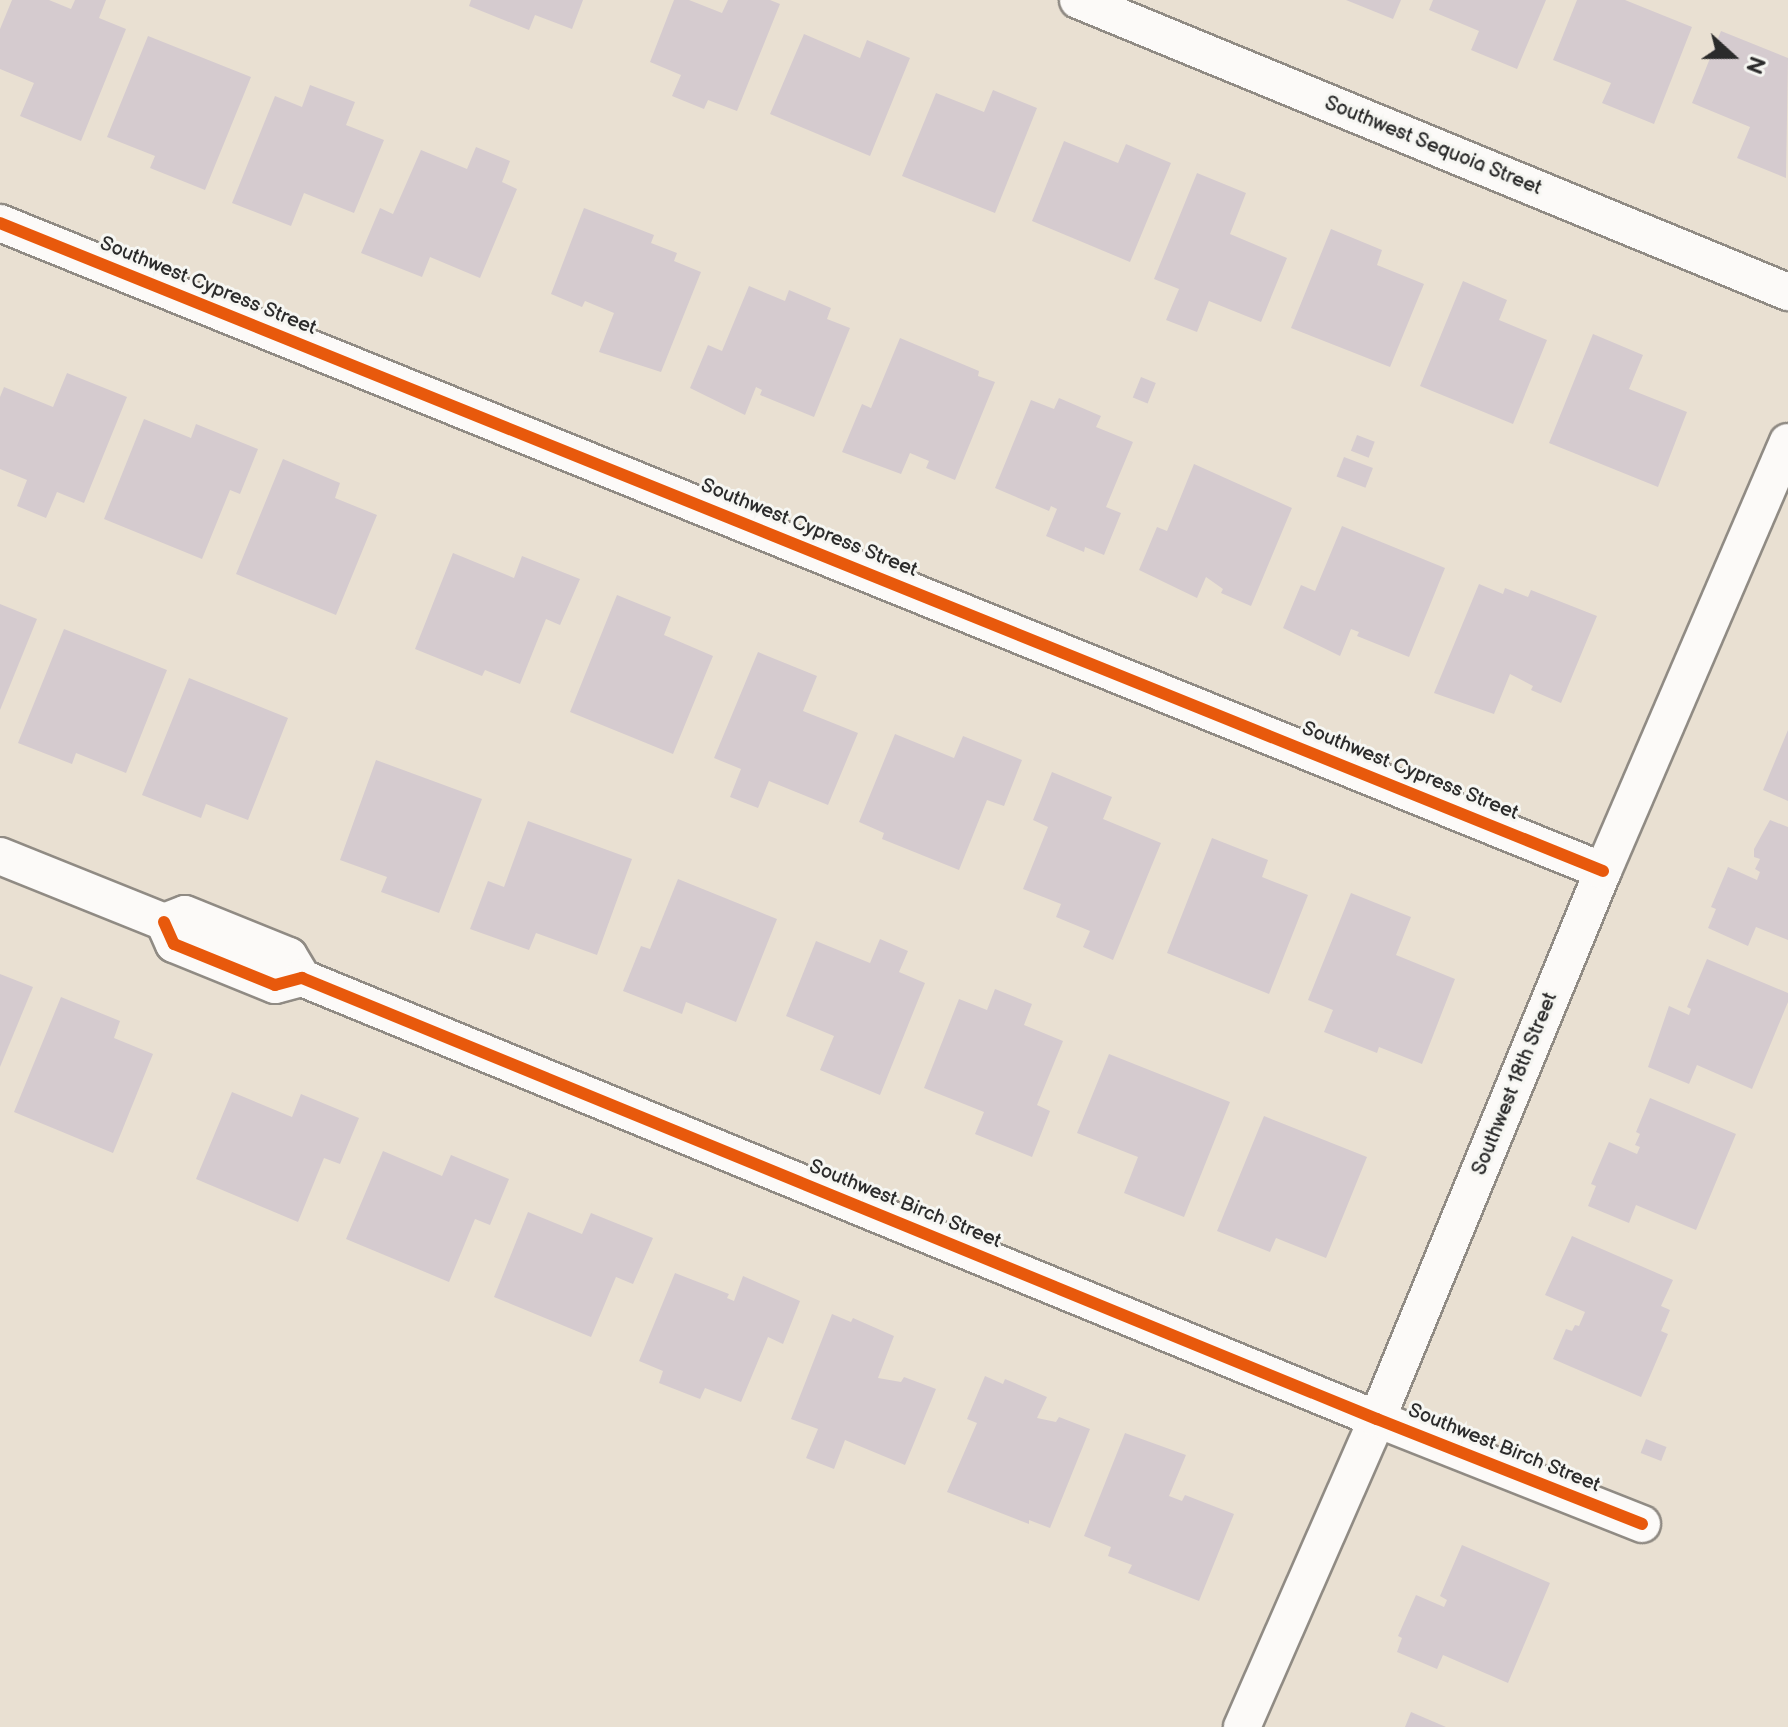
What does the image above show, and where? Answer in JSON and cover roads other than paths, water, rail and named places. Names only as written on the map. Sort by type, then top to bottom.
[{"type":"street","name":"Southwest Sequoia Street","points":[[1078,0],[1788,292]]},
{"type":"street","name":"Southwest Cypress Street","points":[[0,223],[1603,871]]},
{"type":"street","name":"Southwest 18th Street","points":[[1242,1727],[1377,1419],[1603,871],[1788,442]]},
{"type":"street","name":"Southwest Birch Street","points":[[0,856],[164,922],[174,944],[188,950],[275,985],[302,978],[1377,1419],[1642,1524]]}]
